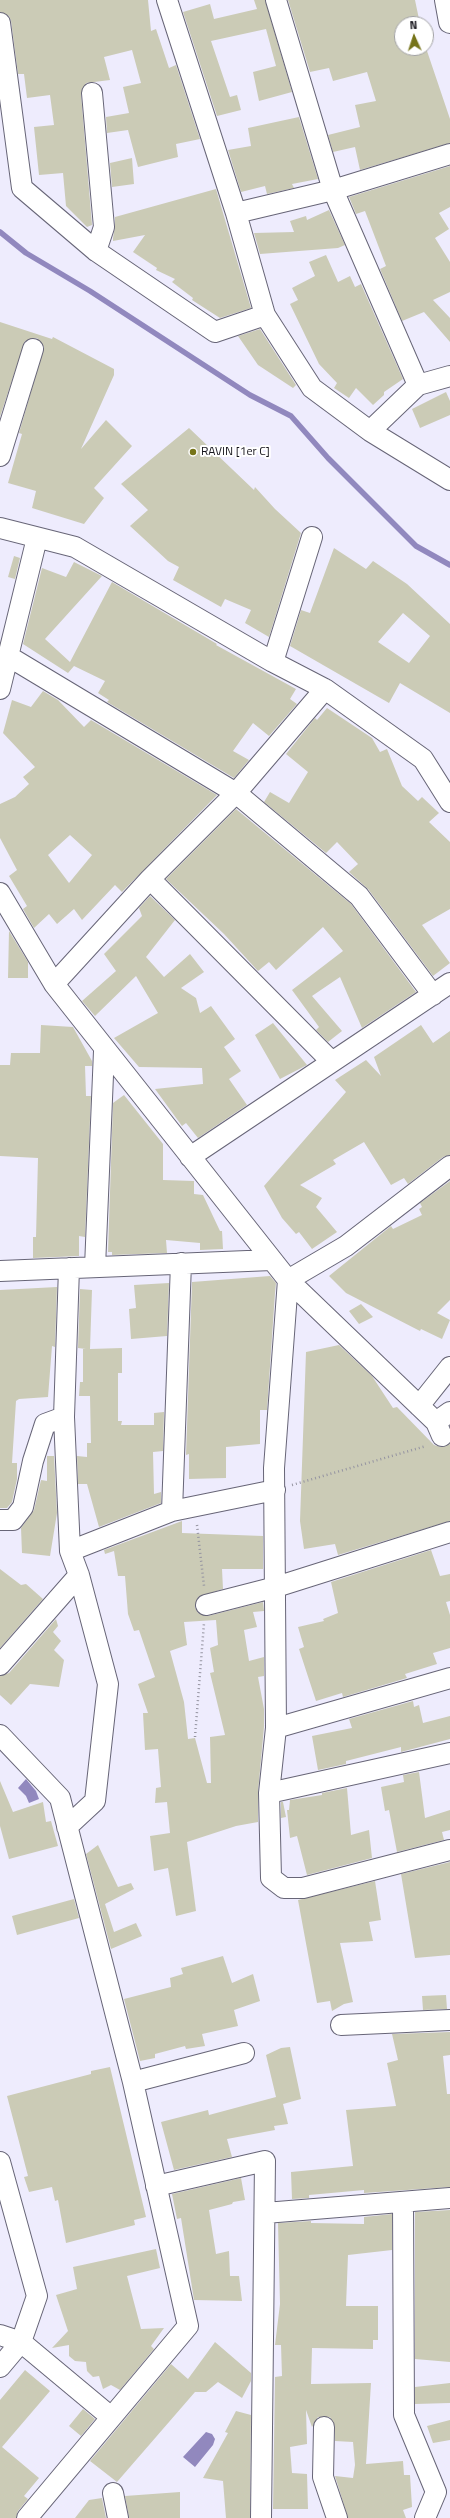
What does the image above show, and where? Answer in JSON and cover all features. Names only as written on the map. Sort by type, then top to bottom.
[{"type":"main road","points":[[446,0],[450,22]]},
{"type":"street","points":[[167,0],[236,213],[265,315],[312,388],[370,431],[450,480]]},
{"type":"street","points":[[276,0],[333,190],[418,385]]},
{"type":"street","points":[[0,23],[8,139],[22,188],[96,251],[215,332],[265,315]]},
{"type":"street","points":[[92,93],[104,227],[96,251]]},
{"type":"street","points":[[236,213],[333,190],[450,154]]},
{"type":"street","points":[[0,456],[33,349]]},
{"type":"street","points":[[370,431],[418,385],[450,376]]},
{"type":"street","points":[[0,528],[75,547],[273,662],[325,689],[423,759],[450,802]]},
{"type":"street","points":[[273,662],[312,537]]},
{"type":"street","points":[[0,690],[37,538]]},
{"type":"street","points":[[8,656],[236,793],[359,896],[433,995]]},
{"type":"street","points":[[54,984],[150,879],[236,793],[325,689]]},
{"type":"street","points":[[150,879],[332,1062]]},
{"type":"street","points":[[0,893],[54,984],[104,1050],[288,1280],[418,1406],[443,1423]]},
{"type":"street","points":[[190,1157],[450,983]]},
{"type":"street","points":[[95,1267],[104,1050]]},
{"type":"street","points":[[288,1280],[346,1246],[450,1166]]},
{"type":"street","points":[[0,1271],[272,1260]]},
{"type":"street","points":[[172,1511],[181,1263]]},
{"type":"street","points":[[67,1827],[95,1801],[108,1684],[79,1576],[70,1551],[64,1417],[69,1268]]},
{"type":"street","points":[[288,1280],[275,1490],[276,1728],[269,1793],[271,1878],[284,1888],[303,1888],[450,1850]]},
{"type":"street","points":[[418,1406],[450,1367]]},
{"type":"street","points":[[0,1520],[13,1520],[23,1507],[33,1461],[45,1424],[64,1417]]},
{"type":"street","points":[[70,1551],[172,1511],[275,1490]]},
{"type":"street","points":[[206,1605],[276,1587],[450,1532]]},
{"type":"street","points":[[0,1665],[79,1576]]},
{"type":"street","points":[[276,1728],[450,1678]]},
{"type":"street","points":[[0,1735],[60,1798],[133,2082],[188,2326],[27,2518]]},
{"type":"street","points":[[269,1793],[450,1754]]},
{"type":"street","points":[[341,2025],[450,2020]]},
{"type":"street","points":[[133,2082],[244,2053]]},
{"type":"street","points":[[156,2186],[265,2161],[261,2518]]},
{"type":"street","points":[[0,2162],[37,2296],[21,2342],[0,2367]]},
{"type":"street","points":[[265,2214],[450,2198]]},
{"type":"street","points":[[403,2202],[404,2415],[443,2490],[425,2518]]},
{"type":"street","points":[[0,2335],[21,2342],[111,2417]]},
{"type":"street","points":[[324,2427],[323,2477],[337,2518]]},
{"type":"street","points":[[113,2493],[118,2518]]},
{"type":"path","points":[[275,1490],[437,1443],[443,1423]]},
{"type":"shaded area","points":[[26,1779],[36,1791],[39,1799],[29,1803],[26,1796],[18,1788]]},
{"type":"shaded area","points":[[206,2432],[212,2434],[215,2439],[213,2445],[195,2467],[183,2457]]},
{"type":"building","points":[[0,0],[148,0],[151,31],[156,29],[169,68],[176,65],[200,139],[176,144],[178,157],[138,167],[128,130],[107,133],[106,117],[129,113],[123,87],[141,83],[132,50],[104,57],[110,80],[86,83],[81,94],[92,225],[87,227],[66,206],[63,173],[39,175],[34,127],[54,125],[50,95],[27,98],[24,74],[18,74],[11,21],[9,16],[0,12]]},
{"type":"building","points":[[254,0],[265,0],[292,92],[259,101],[253,72],[276,66],[266,29],[211,41],[230,97],[237,95],[241,110],[217,116],[183,12],[210,4],[214,19],[257,9]]},
{"type":"building","points":[[288,0],[415,0],[418,16],[394,16],[394,56],[429,56],[450,119],[450,143],[360,170],[355,147],[333,152],[328,135],[360,127],[355,105],[376,101],[367,72],[333,81],[329,68],[310,72]]},
{"type":"building","points":[[299,117],[318,179],[292,184],[294,188],[267,194],[265,186],[241,192],[228,150],[251,146],[248,128]]},
{"type":"building","points":[[132,158],[134,184],[112,187],[110,163]]},
{"type":"building","points":[[450,166],[450,207],[439,213],[449,229],[435,238],[450,262],[450,292],[433,300],[450,318],[450,342],[424,312],[402,321],[380,269],[386,266],[365,211],[356,214],[349,197]]},
{"type":"building","points":[[216,189],[251,308],[220,318],[192,300],[193,298],[172,282],[175,279],[156,270],[157,268],[133,252],[145,235],[113,241],[115,217]]},
{"type":"building","points":[[329,210],[345,245],[338,248],[260,254],[254,233],[294,232],[290,221],[306,216],[307,220]]},
{"type":"building","points":[[326,255],[338,282],[350,276],[355,287],[361,284],[403,379],[384,392],[384,395],[373,405],[356,388],[349,398],[334,388],[337,383],[319,364],[290,304],[298,300],[292,288],[315,276],[309,262]]},
{"type":"building","points":[[0,322],[52,339],[53,337],[114,369],[114,375],[81,449],[106,420],[132,446],[94,488],[104,498],[84,524],[32,508],[36,491],[8,483],[22,434],[19,433],[44,347],[37,338],[25,341],[0,417]]},
{"type":"building","points":[[260,329],[296,385],[293,388],[258,365],[238,336]]},
{"type":"building","points":[[446,392],[450,401],[450,415],[420,428],[412,409]]},
{"type":"building","points":[[189,428],[254,490],[255,487],[275,509],[301,533],[269,637],[245,623],[251,610],[225,599],[221,607],[173,580],[179,567],[168,561],[130,526],[148,510],[121,484]]},
{"type":"building","points":[[334,548],[366,569],[373,561],[407,584],[450,624],[450,713],[400,683],[389,703],[290,646],[301,610],[310,613]],"holes":[[[403,613],[430,636],[409,663],[378,642]]]},
{"type":"building","points":[[14,556],[20,558],[15,579],[8,577]]},
{"type":"building","points":[[74,562],[102,576],[45,639],[70,662],[112,582],[217,644],[216,645],[296,689],[290,699],[297,704],[269,736],[253,723],[233,751],[249,760],[234,778],[107,702],[109,700],[98,693],[105,681],[74,666],[68,673],[23,644],[42,568],[66,577]]},
{"type":"building","points":[[43,691],[58,700],[84,727],[91,720],[217,795],[122,892],[115,885],[82,920],[74,909],[57,924],[49,914],[34,928],[23,909],[27,906],[9,876],[17,870],[0,838],[0,804],[15,797],[29,784],[23,777],[35,767],[3,733],[12,700],[31,707]],"holes":[[[70,835],[92,855],[69,883],[48,855]]]},
{"type":"building","points":[[327,708],[372,738],[380,752],[387,749],[402,786],[418,801],[422,797],[439,813],[429,822],[450,842],[450,909],[422,925],[450,963],[433,976],[368,889],[349,872],[358,864],[337,842],[326,853],[264,802],[270,792],[289,803],[308,772],[286,754],[315,718],[317,720]]},
{"type":"building","points":[[236,809],[351,904],[416,992],[362,1028],[340,977],[312,996],[342,1031],[328,1042],[316,1030],[319,1027],[292,990],[343,951],[323,927],[276,970],[269,962],[258,971],[224,934],[166,879]]},
{"type":"building","points":[[150,896],[175,920],[146,957],[164,977],[190,954],[204,972],[181,988],[196,998],[200,1013],[211,1006],[235,1039],[224,1047],[241,1071],[229,1079],[247,1105],[198,1138],[186,1123],[182,1126],[155,1089],[203,1084],[202,1068],[139,1067],[114,1038],[158,1013],[136,976],[95,1016],[82,1001],[116,971],[104,954],[142,916],[139,908]]},
{"type":"building","points":[[9,931],[28,962],[28,978],[8,978]]},
{"type":"building","points":[[273,1023],[307,1065],[280,1079],[255,1035]]},
{"type":"building","points":[[41,1025],[73,1027],[92,1061],[92,1066],[85,1066],[86,1096],[91,1096],[85,1237],[79,1236],[79,1256],[33,1258],[33,1237],[36,1237],[38,1158],[0,1156],[0,1065],[10,1065],[11,1053],[40,1053]]},
{"type":"building","points":[[421,1025],[433,1043],[450,1031],[450,1155],[443,1157],[408,1184],[404,1178],[391,1185],[364,1142],[333,1160],[336,1164],[300,1185],[322,1198],[316,1207],[337,1232],[312,1249],[299,1232],[296,1234],[282,1218],[264,1186],[346,1092],[335,1080],[366,1060],[381,1076],[374,1057]]},
{"type":"building","points":[[124,1095],[163,1144],[163,1180],[194,1181],[194,1194],[203,1195],[220,1231],[222,1231],[223,1249],[200,1250],[200,1243],[166,1240],[167,1253],[112,1255],[112,1252],[108,1252],[113,1103]]},
{"type":"building","points":[[450,1181],[450,1300],[437,1313],[450,1320],[442,1339],[421,1329],[420,1331],[346,1293],[329,1276],[391,1226],[393,1229],[422,1215],[419,1209],[422,1207],[420,1203]]},
{"type":"building","points":[[270,1276],[276,1283],[267,1410],[260,1410],[260,1444],[226,1447],[226,1478],[189,1479],[189,1454],[186,1455],[192,1282]]},
{"type":"building","points":[[169,1283],[167,1336],[131,1339],[129,1309],[136,1308],[134,1285]]},
{"type":"building","points":[[57,1287],[55,1347],[52,1346],[48,1397],[19,1399],[16,1401],[12,1463],[17,1463],[17,1479],[12,1502],[7,1508],[0,1508],[0,1290]]},
{"type":"building","points":[[80,1289],[92,1290],[90,1349],[122,1348],[122,1373],[118,1373],[118,1421],[122,1421],[121,1425],[154,1425],[154,1413],[164,1412],[163,1451],[153,1452],[154,1494],[161,1492],[161,1503],[99,1527],[87,1484],[78,1484],[77,1456],[87,1457],[87,1443],[91,1443],[90,1396],[79,1396],[80,1382],[83,1382],[83,1349],[86,1349],[78,1348]]},
{"type":"building","points":[[361,1304],[373,1317],[359,1324],[349,1311]]},
{"type":"building","points":[[339,1345],[372,1376],[393,1408],[397,1407],[434,1445],[441,1447],[450,1444],[450,1521],[338,1555],[335,1544],[304,1549],[300,1521],[306,1352]]},
{"type":"building","points":[[47,1456],[54,1456],[57,1513],[50,1556],[22,1553],[21,1528],[34,1510],[41,1480],[47,1481]]},
{"type":"building","points":[[182,1521],[182,1533],[263,1536],[263,1569],[222,1569],[223,1589],[198,1597],[195,1607],[198,1613],[208,1616],[263,1602],[264,1611],[253,1612],[257,1627],[244,1630],[249,1661],[264,1657],[264,1676],[258,1677],[264,1709],[264,1727],[258,1792],[258,1822],[236,1826],[187,1842],[196,1911],[176,1916],[168,1868],[154,1871],[150,1836],[170,1833],[167,1802],[155,1803],[156,1788],[161,1787],[158,1749],[145,1750],[143,1713],[148,1713],[138,1684],[155,1677],[139,1630],[134,1631],[128,1614],[125,1576],[118,1576],[114,1551],[105,1554],[104,1550]],"holes":[[[216,1620],[218,1645],[210,1648],[214,1672],[210,1673],[225,1735],[210,1737],[211,1783],[207,1783],[195,1738],[188,1739],[184,1702],[170,1651],[187,1645],[184,1622]]]},
{"type":"building","points":[[431,1550],[440,1576],[450,1574],[450,1601],[446,1602],[450,1615],[450,1648],[433,1653],[437,1664],[405,1674],[407,1678],[343,1697],[342,1693],[316,1701],[299,1649],[304,1647],[298,1627],[324,1621],[323,1619],[338,1613],[331,1582]]},
{"type":"building","points":[[0,1569],[21,1585],[26,1584],[43,1599],[0,1648]]},
{"type":"building","points":[[56,1619],[58,1626],[53,1632],[61,1641],[54,1650],[64,1660],[59,1687],[30,1684],[11,1705],[0,1695],[0,1676],[9,1673]]},
{"type":"building","points":[[413,1701],[414,1707],[419,1705],[423,1723],[450,1716],[450,1739],[401,1752],[401,1747],[346,1761],[346,1764],[318,1770],[312,1736],[352,1728],[349,1719]]},
{"type":"building","points":[[419,1772],[425,1818],[450,1810],[450,1830],[442,1832],[444,1840],[397,1852],[389,1810],[385,1811],[381,1787],[404,1782],[403,1775]]},
{"type":"building","points":[[0,1781],[13,1812],[43,1802],[46,1822],[51,1821],[58,1846],[9,1859],[0,1826]]},
{"type":"building","points":[[347,1788],[351,1835],[369,1830],[372,1858],[307,1875],[297,1836],[290,1838],[287,1810],[289,1810],[290,1800],[322,1795],[322,1793]]},
{"type":"building","points":[[281,1802],[283,1802],[286,1817],[281,1818]]},
{"type":"building","points":[[98,1845],[118,1887],[131,1883],[134,1889],[105,1904],[114,1932],[136,1923],[142,1936],[111,1949],[86,1854]]},
{"type":"building","points":[[450,1862],[450,1955],[415,1958],[401,1874]]},
{"type":"building","points":[[375,1881],[381,1920],[369,1922],[373,1941],[340,1943],[353,2002],[344,2004],[332,2011],[330,2001],[317,2003],[298,1900]]},
{"type":"building","points":[[74,1899],[79,1918],[17,1935],[12,1916]]},
{"type":"building","points":[[223,1956],[232,1983],[253,1974],[260,2001],[234,2010],[238,2026],[202,2034],[205,2046],[186,2049],[185,2046],[155,2054],[155,2058],[140,2061],[124,1999],[171,1987],[170,1978],[183,1974],[181,1968]]},
{"type":"building","points":[[446,1995],[447,2009],[423,2010],[422,1996]]},
{"type":"building","points":[[450,2032],[450,2055],[443,2056],[447,2094],[450,2094],[450,2187],[364,2193],[364,2190],[309,2195],[309,2198],[292,2199],[291,2172],[353,2166],[346,2110],[396,2106],[387,2063],[398,2060],[392,2034]]},
{"type":"building","points":[[290,2047],[301,2099],[283,2104],[288,2124],[274,2126],[275,2130],[227,2139],[232,2157],[174,2170],[161,2122],[208,2110],[209,2115],[276,2097],[266,2055],[281,2048]]},
{"type":"building","points":[[110,2067],[146,2217],[134,2220],[135,2225],[66,2243],[58,2200],[55,2201],[52,2187],[29,2192],[24,2177],[28,2176],[7,2096],[91,2074],[91,2071]]},
{"type":"building","points":[[241,2178],[245,2200],[233,2202],[232,2204],[209,2210],[216,2254],[229,2251],[230,2276],[239,2276],[242,2301],[194,2300],[181,2218],[177,2219],[172,2194]]},
{"type":"building","points":[[450,2210],[450,2362],[415,2359],[415,2212]]},
{"type":"building","points":[[392,2214],[392,2250],[348,2255],[346,2306],[378,2306],[378,2340],[373,2340],[373,2349],[312,2348],[311,2384],[371,2383],[366,2464],[403,2461],[404,2475],[410,2475],[412,2507],[403,2510],[406,2518],[348,2518],[335,2476],[353,2478],[355,2465],[353,2442],[335,2441],[335,2427],[330,2417],[318,2417],[312,2427],[306,2410],[307,2444],[290,2447],[292,2473],[307,2474],[308,2509],[273,2509],[275,2377],[282,2376],[281,2345],[275,2345],[280,2304],[278,2223],[311,2221],[311,2223],[364,2224],[364,2217]]},
{"type":"building","points":[[156,2249],[160,2268],[127,2276],[141,2329],[164,2328],[151,2346],[154,2349],[120,2390],[111,2385],[103,2389],[99,2376],[93,2377],[87,2371],[86,2362],[75,2361],[69,2356],[69,2345],[52,2348],[68,2331],[56,2295],[77,2289],[73,2267]]},
{"type":"building","points":[[215,2342],[251,2373],[251,2381],[242,2398],[218,2382],[206,2392],[195,2392],[117,2482],[90,2461],[171,2364],[188,2379]]},
{"type":"building","points":[[25,2370],[50,2391],[2,2447],[39,2478],[24,2496],[28,2499],[18,2511],[16,2518],[0,2518],[0,2400]]},
{"type":"building","points":[[450,2383],[450,2403],[415,2404],[415,2387]]},
{"type":"building","points":[[83,2409],[95,2419],[81,2436],[69,2426]]},
{"type":"building","points":[[236,2411],[251,2415],[250,2518],[226,2518],[223,2481],[203,2478],[228,2433],[225,2432]]},
{"type":"building","points":[[450,2420],[450,2440],[433,2443],[427,2426]]},
{"type":"building","points":[[180,2492],[180,2518],[129,2518],[125,2496]]},
{"type":"building","points":[[102,2498],[106,2518],[75,2518],[89,2500]]},
{"type":"waterway","points":[[0,232],[26,253],[90,291],[250,395],[291,416],[328,458],[416,546],[450,565]]},
{"type":"place","name":"RAVIN [1er C]","points":[[193,452]]}]
